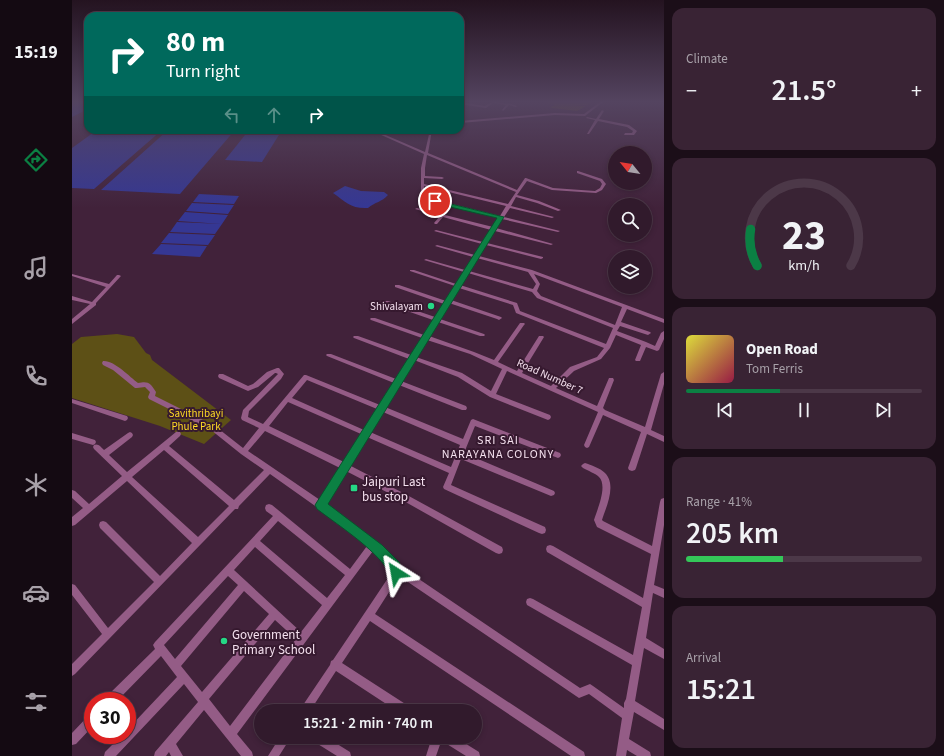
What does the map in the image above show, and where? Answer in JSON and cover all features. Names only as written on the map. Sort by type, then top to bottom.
[{"type":"street","points":[[389,137],[518,191]]},
{"type":"street","points":[[429,137],[426,152],[422,198],[558,231]]},
{"type":"street","points":[[321,505],[425,336],[526,179],[552,189],[596,192],[601,189],[604,184],[601,180],[578,172]]},
{"type":"street","points":[[423,177],[442,178]]},
{"type":"street","points":[[423,185],[552,216]]},
{"type":"street","points":[[515,196],[538,202],[559,210]]},
{"type":"street","points":[[417,210],[551,244]]},
{"type":"street","points":[[436,223],[442,216]]},
{"type":"street","points":[[436,231],[541,258]]},
{"type":"street","points":[[437,246],[530,271],[664,321]]},
{"type":"street","points":[[426,260],[534,292],[539,297],[616,327],[658,349],[664,333]]},
{"type":"street","points":[[412,271],[515,304],[518,312],[608,348]]},
{"type":"street","points":[[530,271],[538,284],[534,292]]},
{"type":"street","points":[[72,275],[110,286]]},
{"type":"street","points":[[72,322],[94,304],[119,276]]},
{"type":"street","points":[[396,286],[499,318]]},
{"type":"street","points":[[72,298],[94,304]]},
{"type":"street","points":[[386,302],[482,335]]},
{"type":"street","points":[[552,388],[572,369],[599,358],[608,348],[625,307]]},
{"type":"street","name":"Road Number 7","points":[[373,319],[425,336],[495,363],[664,439]]},
{"type":"street","points":[[495,363],[522,324]]},
{"type":"street","points":[[616,327],[648,334]]},
{"type":"street","points":[[356,337],[460,376],[492,395],[548,417]]},
{"type":"street","points":[[519,373],[541,337]]},
{"type":"street","points":[[638,360],[644,343]]},
{"type":"street","points":[[329,355],[464,408]]},
{"type":"street","points":[[105,363],[116,368],[137,386],[146,384],[149,385],[153,392],[151,397],[213,428],[243,452],[321,505],[373,545],[394,566],[396,573],[370,616],[334,664],[308,704]]},
{"type":"street","points":[[492,395],[506,368]]},
{"type":"street","points":[[221,376],[248,389],[252,388],[272,371],[277,370],[281,374],[243,414],[244,418],[345,466],[499,550]]},
{"type":"street","points":[[632,468],[664,374]]},
{"type":"street","points":[[243,452],[306,378],[464,443]]},
{"type":"street","points":[[587,445],[611,380]]},
{"type":"street","points":[[287,399],[453,472]]},
{"type":"street","points":[[72,401],[125,418]]},
{"type":"street","points":[[542,530],[447,487],[472,422],[558,455]]},
{"type":"street","points":[[105,454],[130,434]]},
{"type":"street","points":[[72,522],[178,434]]},
{"type":"street","points":[[72,436],[95,445],[198,543]]},
{"type":"street","points":[[164,446],[235,506]]},
{"type":"street","points":[[460,455],[551,494]]},
{"type":"street","points":[[585,466],[602,475],[606,479],[607,486],[598,520],[600,524],[655,552]]},
{"type":"street","points":[[72,671],[269,470]]},
{"type":"street","points":[[72,493],[88,508]]},
{"type":"street","points":[[621,756],[626,715],[647,605],[655,552],[661,535],[664,502]]},
{"type":"street","points":[[270,508],[350,574]]},
{"type":"street","points":[[248,756],[204,700],[158,646],[278,516]]},
{"type":"street","points":[[103,524],[160,582]]},
{"type":"street","points":[[254,541],[327,604]]},
{"type":"street","points":[[230,734],[301,638],[373,545]]},
{"type":"street","points":[[550,549],[647,605]]},
{"type":"street","points":[[228,570],[274,615],[301,638]]},
{"type":"street","points":[[396,573],[407,576],[579,693],[590,689],[626,715]]},
{"type":"street","points":[[175,666],[243,585]]},
{"type":"street","points":[[650,587],[664,594]]},
{"type":"street","points":[[72,588],[108,635]]},
{"type":"street","points":[[530,602],[636,662]]},
{"type":"street","points":[[159,756],[274,615]]},
{"type":"street","points":[[370,616],[580,756]]},
{"type":"street","points":[[640,640],[664,654]]},
{"type":"street","points":[[119,692],[161,649]]},
{"type":"street","points":[[334,664],[395,704]]},
{"type":"street","points":[[109,756],[184,677]]},
{"type":"street","points":[[629,704],[664,725]]},
{"type":"street","points":[[72,740],[84,728]]},
{"type":"street","points":[[622,741],[646,756]]},
{"type":"street","points":[[170,744],[178,756]]},
{"type":"street","points":[[273,756],[281,744]]},
{"type":"street","points":[[328,744],[346,756]]},
{"type":"street","points":[[431,756],[435,744]]},
{"type":"street","points":[[457,744],[475,756]]},
{"type":"green space","name":"Savithribayi Phule Park","points":[[117,334],[134,337],[146,353],[150,355],[152,360],[231,420],[204,444],[160,426],[72,398],[72,344],[81,337]]},
{"type":"shaded area","points":[[87,137],[154,137],[94,189],[72,188],[72,148]]},
{"type":"shaded area","points":[[160,137],[229,137],[180,194],[101,190]]},
{"type":"shaded area","points":[[243,137],[277,137],[262,162],[225,160]]},
{"type":"shaded area","points":[[345,186],[361,191],[384,192],[388,195],[368,208],[357,207],[349,204],[333,193]]},
{"type":"shaded area","points":[[199,194],[239,196],[234,204],[193,202]]},
{"type":"shaded area","points":[[192,203],[234,205],[228,214],[186,211]]},
{"type":"shaded area","points":[[185,212],[228,215],[222,224],[178,221]]},
{"type":"shaded area","points":[[177,222],[222,224],[215,234],[170,232]]},
{"type":"shaded area","points":[[169,233],[215,235],[208,245],[161,243]]},
{"type":"shaded area","points":[[161,244],[207,246],[200,257],[152,254]]},
{"type":"place","name":"Shivalayam","points":[[431,306]]},
{"type":"place","name":"Jaipuri Last bus stop","points":[[354,488]]},
{"type":"place","name":"Government Primary School","points":[[224,641]]},
{"type":"district","name":"SRI SAI NARAYANA COLONY","points":[[498,447]]},
{"type":"route","points":[[396,573],[394,566],[373,545],[321,505],[425,336],[501,217],[435,201]]}]
